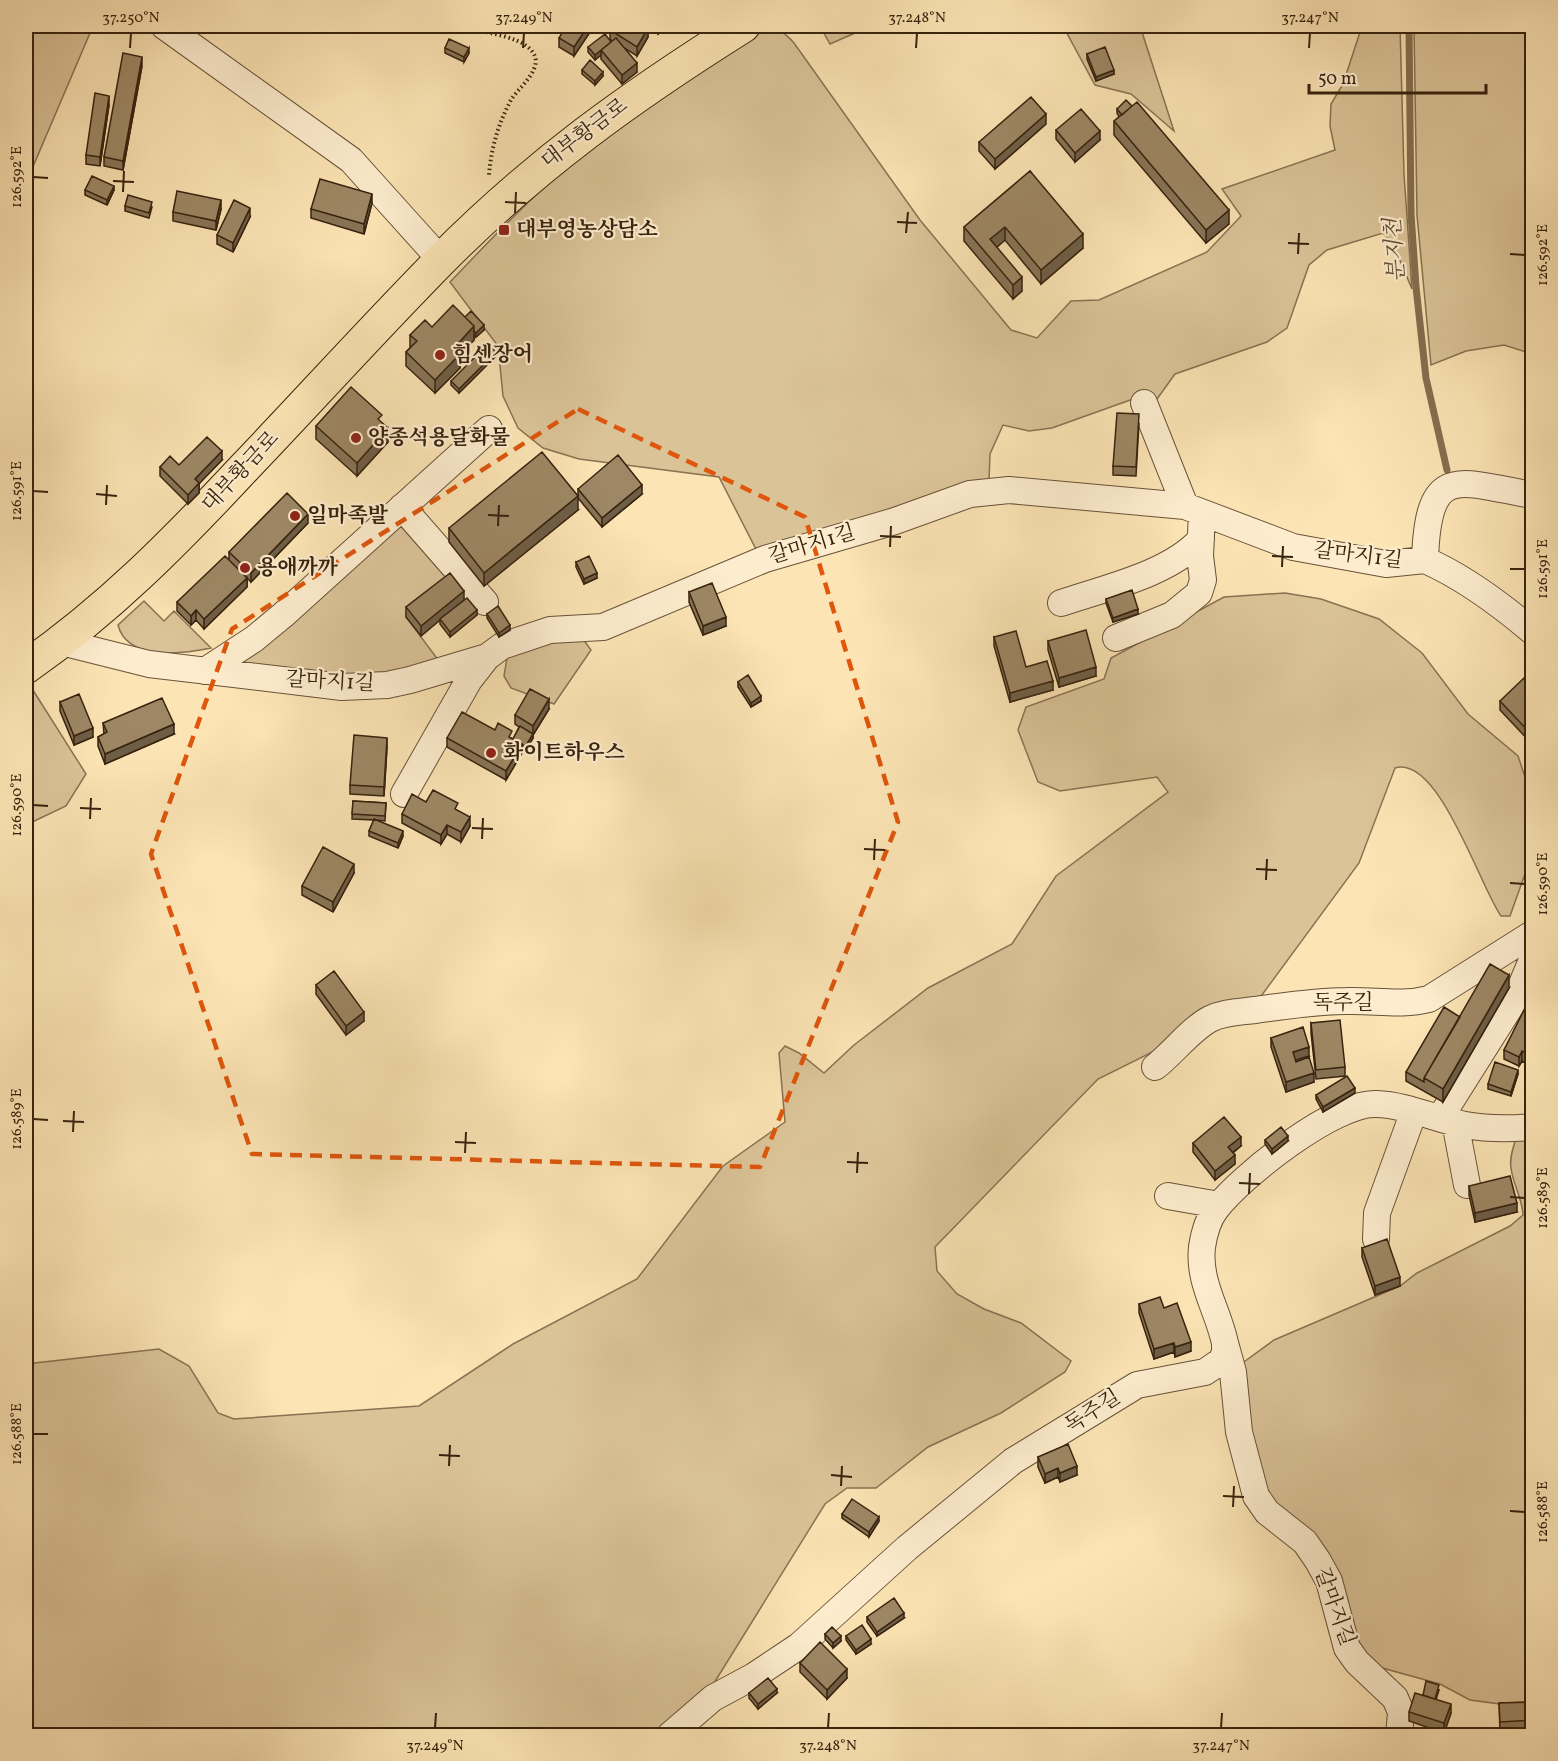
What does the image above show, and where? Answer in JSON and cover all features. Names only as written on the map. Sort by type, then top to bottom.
[{"type":"main road","name":"대부황금로","points":[[26,667],[61,642],[149,568],[441,260],[495,208],[551,158],[599,121],[743,26]]},
{"type":"lane","points":[[164,26],[351,160],[441,260]]},
{"type":"lane","points":[[1116,638],[1172,615],[1199,593],[1203,580],[1201,539],[1194,509],[1144,403]]},
{"type":"lane","points":[[205,671],[254,639],[489,429]]},
{"type":"lane","name":"갈마지1길","points":[[404,794],[469,680],[487,657],[502,646],[550,630],[603,627],[765,559],[895,521],[970,494],[1009,490],[1194,509],[1293,547],[1386,564],[1425,560],[1430,509],[1444,490],[1452,485],[1475,483],[1533,495]]},
{"type":"lane","points":[[402,507],[485,603]]},
{"type":"lane","points":[[1061,603],[1162,567],[1192,550],[1201,539]]},
{"type":"lane","points":[[1425,560],[1459,578],[1533,631]]},
{"type":"lane","name":"갈마지1길","points":[[61,642],[122,659],[314,684],[363,687],[429,676],[487,657]]},
{"type":"lane","name":"독주길","points":[[1155,1067],[1192,1032],[1209,1019],[1222,1014],[1302,1004],[1348,1001],[1409,1004],[1429,999],[1533,934]]},
{"type":"lane","points":[[1467,1185],[1448,1120],[1517,996],[1533,960]]},
{"type":"lane","points":[[1225,1343],[1204,1280],[1202,1262],[1206,1227],[1219,1205],[1270,1158],[1345,1111],[1367,1104],[1414,1111],[1488,1128],[1533,1127]]},
{"type":"lane","points":[[1376,1239],[1377,1213],[1414,1111]]},
{"type":"lane","points":[[1168,1196],[1219,1205]]},
{"type":"lane","name":"독주길","points":[[669,1736],[713,1698],[754,1676],[799,1646],[908,1548],[1013,1461],[1137,1385],[1205,1372],[1221,1361],[1226,1353],[1225,1343]]},
{"type":"lane","name":"갈마지길","points":[[1225,1343],[1233,1372],[1239,1432],[1256,1497],[1267,1512],[1305,1542],[1329,1581],[1347,1648],[1357,1662],[1395,1698],[1401,1712],[1399,1736]]},
{"type":"path","points":[[469,28],[521,43],[531,50],[536,59],[535,68],[512,99],[500,124],[491,155],[489,195],[495,208]]},
{"type":"highlighted area","points":[[578,409],[805,517],[898,822],[760,1167],[252,1154],[151,854],[232,629]]},
{"type":"shaded area","points":[[26,26],[93,26],[26,183]]},
{"type":"shaded area","points":[[820,26],[871,26],[830,44]]},
{"type":"shaded area","points":[[1063,26],[1140,26],[1174,131],[1131,94],[1095,85]]},
{"type":"shaded area","points":[[1362,26],[1400,26],[1404,174],[1412,289],[1393,244],[1383,233],[1327,250],[1309,265],[1287,328],[1267,342],[1175,374],[1152,406],[1147,394],[1052,428],[1029,431],[1003,425],[990,454],[989,481],[759,555],[719,477],[579,459],[543,448],[518,428],[503,396],[498,346],[450,282],[532,199],[585,153],[674,89],[766,29],[771,29],[782,32],[794,43],[920,220],[1011,330],[1037,338],[1071,301],[1099,300],[1207,252],[1241,216],[1222,189],[1335,150],[1330,126],[1331,104],[1343,84]]},
{"type":"shaded area","points":[[1414,26],[1532,26],[1532,354],[1504,345],[1466,351],[1431,365],[1417,215]]},
{"type":"shaded area","points":[[400,525],[450,582],[406,617],[439,661],[367,678],[255,671],[244,661]]},
{"type":"shaded area","points":[[1285,593],[1321,599],[1379,619],[1422,653],[1468,714],[1518,756],[1532,798],[1532,854],[1510,916],[1501,916],[1457,826],[1442,801],[1427,782],[1411,769],[1395,768],[1359,863],[1259,999],[1098,1079],[935,1247],[937,1271],[957,1294],[984,1309],[1021,1323],[1071,1361],[1065,1372],[1001,1413],[928,1447],[876,1488],[847,1488],[825,1504],[711,1688],[659,1735],[26,1735],[26,1364],[159,1349],[189,1366],[218,1413],[234,1419],[419,1406],[513,1344],[637,1279],[723,1166],[785,1122],[779,1053],[785,1046],[799,1053],[824,1073],[854,1045],[928,988],[1012,944],[1056,876],[1168,792],[1157,777],[1060,791],[1038,782],[1018,730],[1026,707],[1104,679],[1111,658],[1224,597]]},
{"type":"shaded area","points":[[144,601],[164,621],[174,611],[211,648],[171,653],[144,650],[132,645],[123,637],[118,625]]},
{"type":"shaded area","points":[[583,639],[591,650],[554,704],[511,688],[504,676],[507,658],[523,645]]},
{"type":"shaded area","points":[[31,687],[86,774],[66,806],[26,825],[26,691]]},
{"type":"shaded area","points":[[1532,1133],[1532,1703],[1507,1705],[1470,1700],[1440,1684],[1368,1664],[1346,1622],[1260,1493],[1237,1367],[1274,1340],[1400,1286],[1417,1273],[1510,1226],[1523,1215],[1512,1174],[1512,1152],[1517,1135]]},
{"type":"building","points":[[566,26],[588,26],[574,47],[559,38]]},
{"type":"building","points":[[613,26],[645,26],[648,28],[637,47],[610,30]]},
{"type":"building","points":[[605,34],[611,42],[595,55],[588,47]]},
{"type":"building","points":[[616,38],[637,63],[622,75],[601,50]]},
{"type":"building","points":[[449,39],[469,48],[464,57],[445,48]]},
{"type":"building","points":[[1105,47],[1114,70],[1096,77],[1087,54]]},
{"type":"building","points":[[123,53],[142,57],[123,161],[104,157]]},
{"type":"building","points":[[590,60],[603,72],[595,81],[582,70]]},
{"type":"building","points":[[95,93],[109,96],[100,157],[86,155]]},
{"type":"building","points":[[1031,97],[1046,114],[995,159],[979,142]]},
{"type":"building","points":[[1126,100],[1132,106],[1122,115],[1117,109]]},
{"type":"building","points":[[1137,102],[1229,210],[1206,230],[1114,121]]},
{"type":"building","points":[[1081,109],[1100,131],[1075,153],[1056,130]]},
{"type":"building","points":[[1030,171],[1083,234],[1041,270],[1005,227],[990,239],[1022,277],[1013,285],[964,227]]},
{"type":"building","points":[[92,176],[114,186],[107,200],[85,190]]},
{"type":"building","points":[[320,179],[372,194],[364,224],[311,209]]},
{"type":"building","points":[[177,191],[221,200],[216,221],[173,212]]},
{"type":"building","points":[[128,195],[152,202],[149,213],[125,206]]},
{"type":"building","points":[[234,200],[250,208],[233,243],[217,235]]},
{"type":"building","points":[[453,305],[474,326],[454,348],[460,354],[435,380],[406,352],[417,341],[410,335],[425,320],[432,327]]},
{"type":"building","points":[[471,311],[484,325],[476,333],[474,326],[465,317]]},
{"type":"building","points":[[488,344],[496,352],[459,389],[451,381]]},
{"type":"building","points":[[351,387],[382,415],[378,419],[388,428],[357,463],[316,426]]},
{"type":"building","points":[[1117,413],[1139,414],[1136,467],[1113,466]]},
{"type":"building","points":[[207,437],[222,451],[195,479],[199,483],[188,495],[160,467],[170,456],[179,465]]},
{"type":"building","points":[[542,452],[578,496],[484,573],[449,528]]},
{"type":"building","points":[[618,455],[642,485],[602,518],[578,489]]},
{"type":"building","points":[[287,493],[308,514],[251,573],[229,552]]},
{"type":"building","points":[[225,556],[247,578],[204,619],[196,610],[191,616],[177,602]]},
{"type":"building","points":[[589,556],[597,573],[584,579],[576,562]]},
{"type":"building","points":[[450,573],[464,591],[421,626],[406,607]]},
{"type":"building","points":[[712,583],[726,617],[703,626],[689,592]]},
{"type":"building","points":[[1132,590],[1138,609],[1113,618],[1106,599]]},
{"type":"building","points":[[467,598],[477,610],[450,632],[440,619]]},
{"type":"building","points":[[498,606],[510,625],[499,633],[487,614]]},
{"type":"building","points":[[1086,630],[1096,667],[1059,678],[1048,641]]},
{"type":"building","points":[[1016,631],[1026,667],[1047,661],[1053,681],[1010,693],[994,637]]},
{"type":"building","points":[[748,675],[761,696],[751,703],[738,682]]},
{"type":"building","points":[[1524,678],[1533,687],[1533,732],[1531,734],[1500,701]]},
{"type":"building","points":[[530,689],[549,699],[533,726],[515,715]]},
{"type":"building","points":[[79,694],[93,728],[74,736],[60,702]]},
{"type":"building","points":[[162,698],[174,724],[105,754],[98,737],[107,732],[103,723]]},
{"type":"building","points":[[462,712],[495,730],[498,723],[512,731],[509,737],[522,744],[506,771],[447,738]]},
{"type":"building","points":[[520,726],[533,734],[525,747],[513,739]]},
{"type":"building","points":[[354,735],[387,738],[384,787],[350,785]]},
{"type":"building","points":[[433,790],[458,803],[455,809],[470,817],[461,832],[447,825],[441,835],[402,814],[412,794],[426,802]]},
{"type":"building","points":[[353,801],[386,803],[385,816],[352,814]]},
{"type":"building","points":[[374,819],[403,831],[398,843],[369,831]]},
{"type":"building","points":[[323,847],[354,864],[333,902],[302,886]]},
{"type":"building","points":[[1490,964],[1509,975],[1443,1089],[1424,1078]]},
{"type":"building","points":[[334,971],[364,1012],[346,1026],[316,985]]},
{"type":"building","points":[[1526,1006],[1533,1009],[1533,1056],[1522,1051],[1519,1057],[1504,1050]]},
{"type":"building","points":[[1444,1007],[1460,1017],[1424,1078],[1424,1082],[1406,1072]]},
{"type":"building","points":[[1340,1020],[1345,1067],[1316,1070],[1311,1023]]},
{"type":"building","points":[[1303,1027],[1309,1047],[1293,1052],[1296,1062],[1309,1057],[1314,1073],[1286,1082],[1271,1038]]},
{"type":"building","points":[[1495,1062],[1518,1070],[1511,1092],[1488,1084]]},
{"type":"building","points":[[1347,1076],[1355,1088],[1323,1107],[1316,1095]]},
{"type":"building","points":[[1224,1117],[1241,1137],[1228,1147],[1235,1155],[1215,1171],[1193,1143]]},
{"type":"building","points":[[1281,1127],[1288,1136],[1272,1149],[1265,1140]]},
{"type":"building","points":[[1510,1176],[1517,1203],[1475,1213],[1469,1186]]},
{"type":"building","points":[[1387,1239],[1400,1277],[1375,1286],[1362,1248]]},
{"type":"building","points":[[1160,1297],[1164,1308],[1177,1303],[1191,1342],[1175,1347],[1174,1343],[1154,1349],[1139,1304]]},
{"type":"building","points":[[1068,1444],[1077,1466],[1060,1473],[1058,1468],[1045,1474],[1038,1457]]},
{"type":"building","points":[[852,1499],[879,1517],[869,1532],[842,1514]]},
{"type":"building","points":[[894,1598],[904,1613],[877,1632],[867,1617]]},
{"type":"building","points":[[862,1625],[871,1639],[856,1650],[846,1636]]},
{"type":"building","points":[[832,1627],[841,1636],[833,1643],[825,1634]]},
{"type":"building","points":[[820,1642],[847,1669],[827,1690],[800,1663]]},
{"type":"building","points":[[768,1678],[777,1689],[758,1704],[749,1693]]},
{"type":"building","points":[[1426,1681],[1439,1685],[1435,1699],[1423,1695]]},
{"type":"building","points":[[1415,1693],[1451,1704],[1444,1723],[1409,1712]]},
{"type":"building","points":[[1533,1702],[1533,1720],[1500,1722],[1499,1703]]},
{"type":"waterway","name":"분지천","points":[[1409,26],[1411,214],[1416,287],[1426,378],[1447,470]]},
{"type":"place","name":"대부영농상담소","points":[[504,230]]},
{"type":"place","name":"힘센장어","points":[[440,355]]},
{"type":"place","name":"양종석용달화물","points":[[356,438]]},
{"type":"place","name":"일마족발","points":[[295,516]]},
{"type":"place","name":"용애까까","points":[[245,568]]},
{"type":"place","name":"화이트하우스","points":[[491,753]]}]
